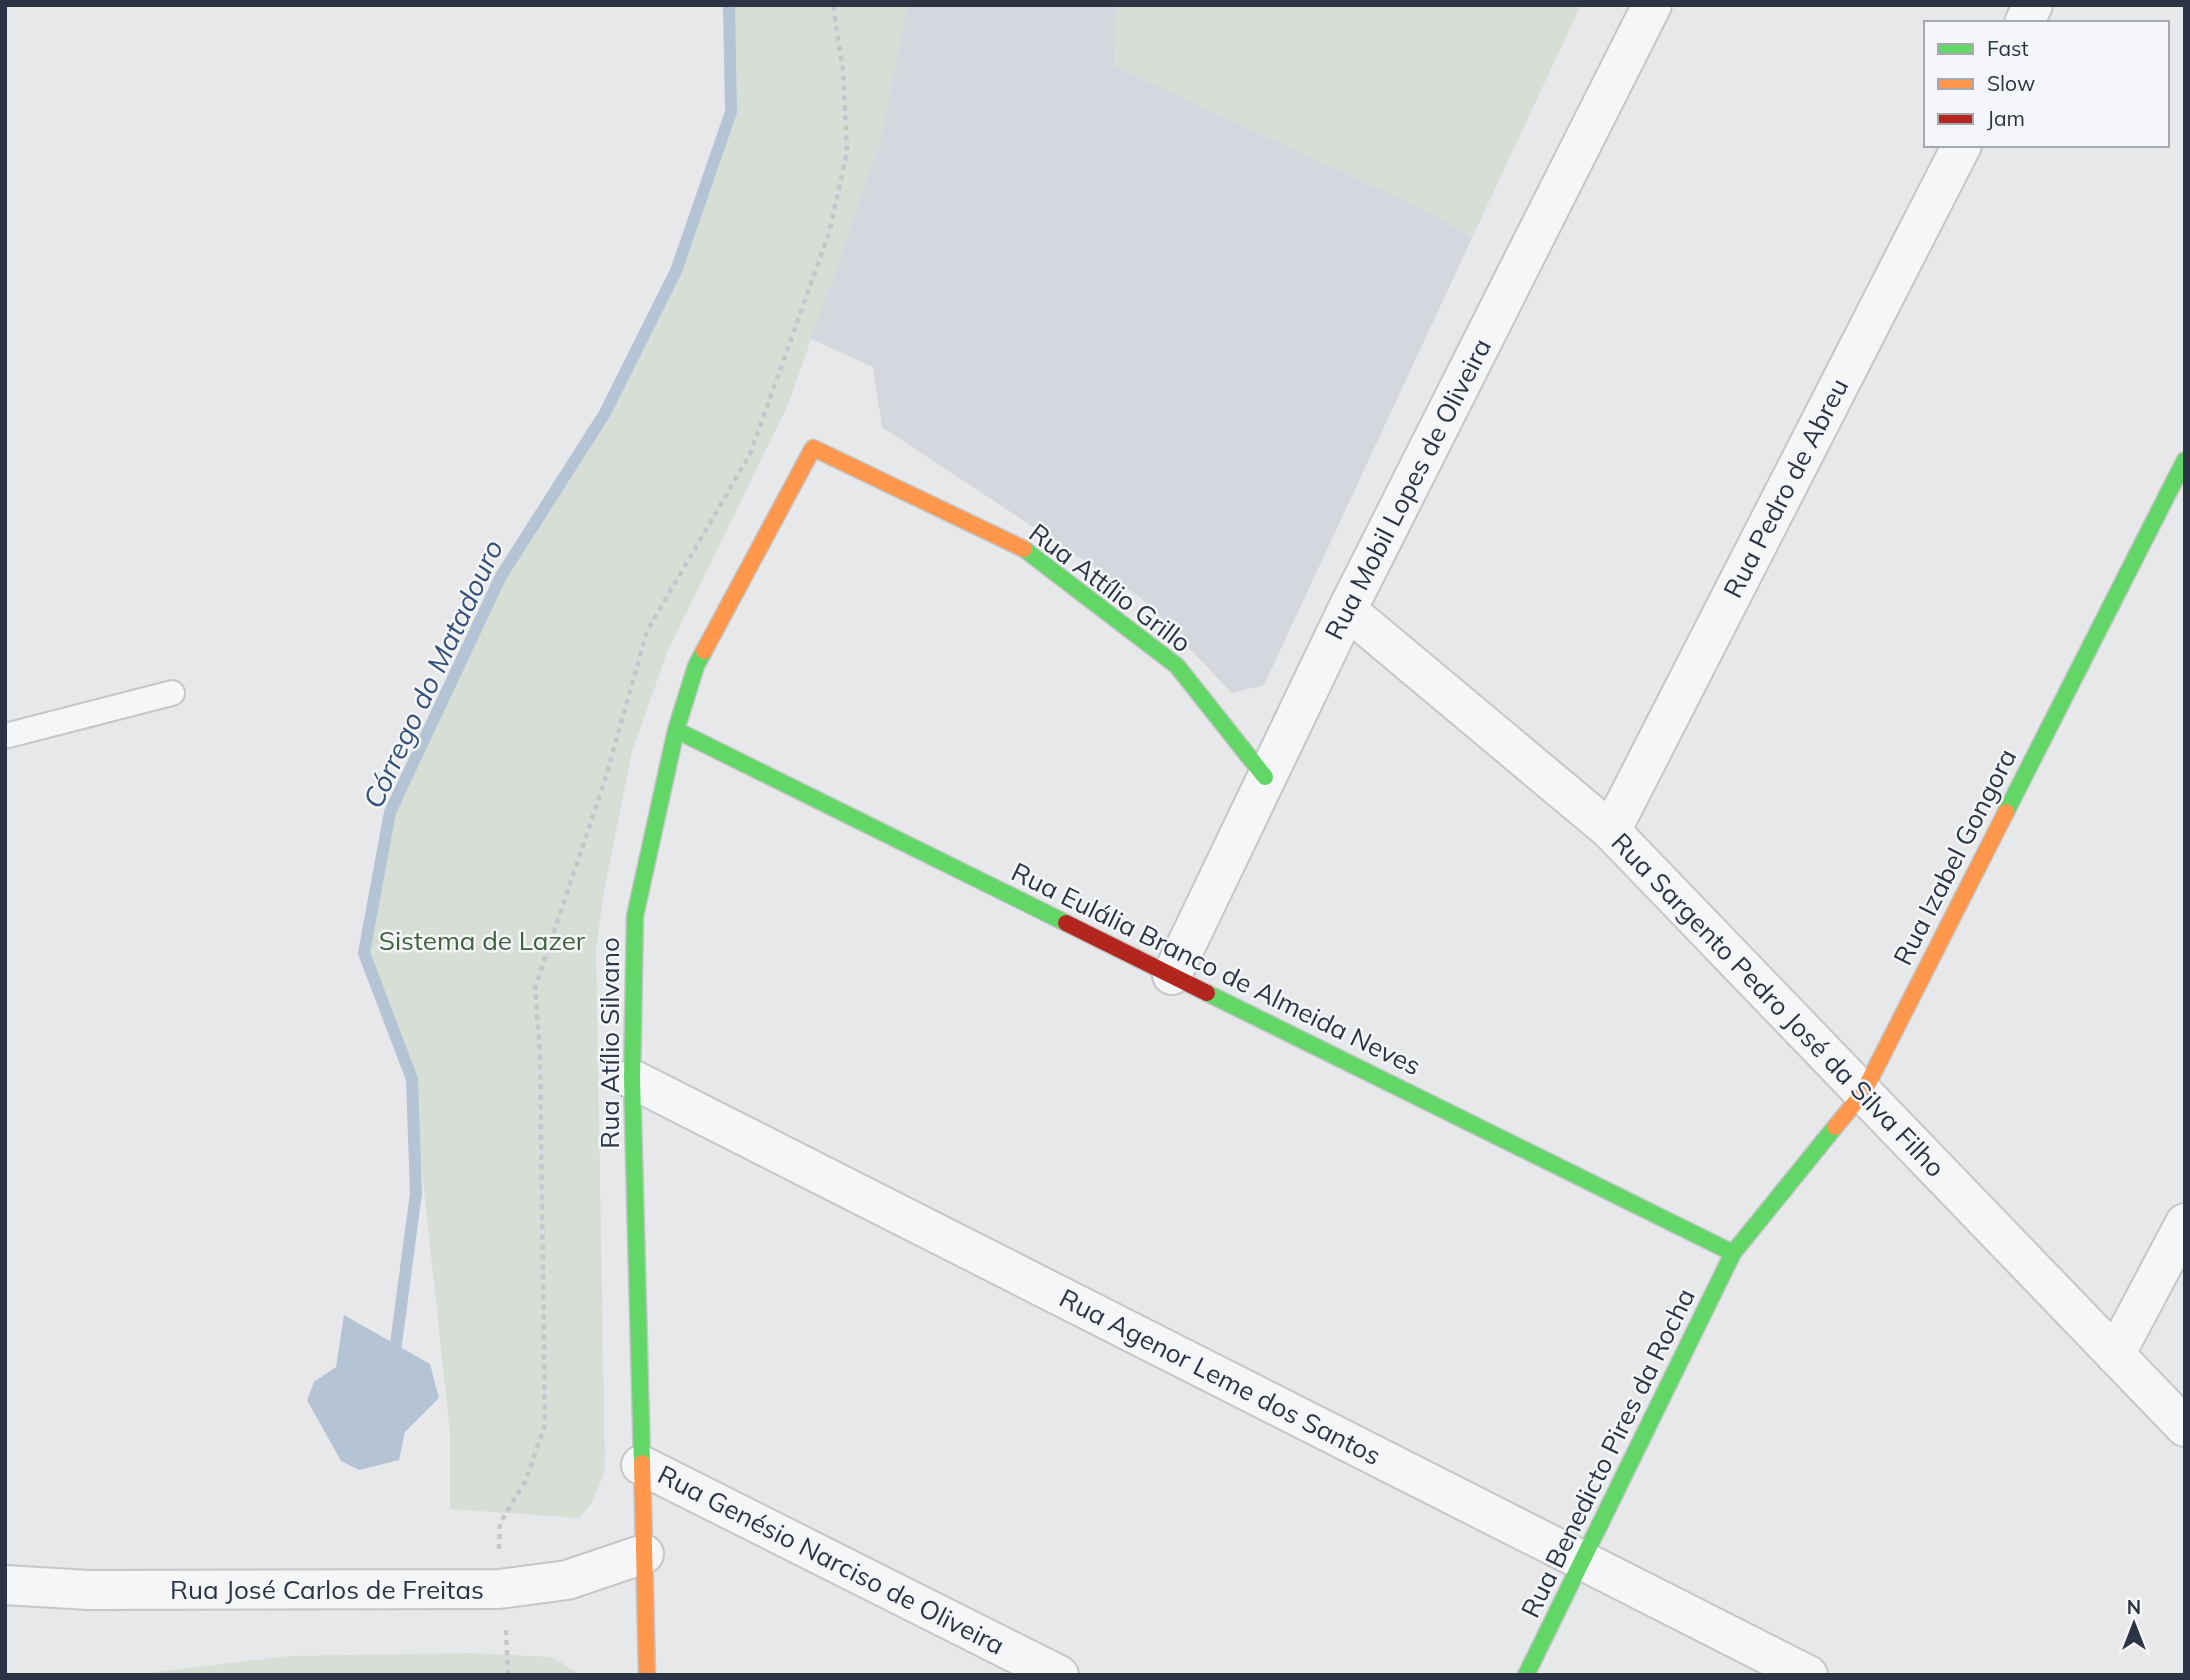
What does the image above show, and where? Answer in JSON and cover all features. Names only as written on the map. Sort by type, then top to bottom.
[{"type":"street","name":"Rua Mobil Lopes de Oliveira","points":[[1172,975],[1265,776],[1347,610],[1652,5]]},
{"type":"street","points":[[2025,21],[2034,5]]},
{"type":"street","name":"Rua Pedro de Abreu","points":[[1611,831],[1961,147]]},
{"type":"street","name":"Rua Atílio Silvano","points":[[647,1675],[632,1079],[635,916],[676,730],[696,666],[813,447]]},
{"type":"street","name":"Rua Attílio Grillo","points":[[813,447],[1024,549],[1177,666],[1265,776]]},
{"type":"street","name":"Rua Izabel Gongora","points":[[1733,1253],[1863,1093],[2185,460]]},
{"type":"street","name":"Rua Sargento Pedro José da Silva Filho","points":[[1347,610],[1611,831],[2185,1427]]},
{"type":"street","name":"Rua Eulália Branco de Almeida Neves","points":[[676,730],[1733,1253]]},
{"type":"street","name":"Rua Agenor Leme dos Santos","points":[[632,1079],[1808,1675]]},
{"type":"street","points":[[2115,1355],[2185,1223]]},
{"type":"street","name":"Rua Benedicto Pires da Rocha","points":[[1526,1675],[1733,1253]]},
{"type":"street","name":"Rua Genésio Narciso de Oliveira","points":[[641,1465],[1059,1675]]},
{"type":"street","name":"Rua José Carlos de Freitas","points":[[5,1586],[89,1590],[499,1589],[567,1580],[643,1554]]},
{"type":"lane","points":[[5,736],[172,693]]},
{"type":"shaded area","points":[[907,5],[1117,5],[1114,66],[1433,214],[1472,238],[1264,685],[1232,693],[1141,598],[882,427],[873,367],[811,339],[881,140]]},
{"type":"green space","name":"Sistema de Lazer","points":[[729,5],[907,5],[881,140],[788,405],[668,650],[631,755],[605,886],[596,948],[605,1470],[593,1501],[579,1518],[450,1509],[450,1432],[412,1079],[364,953],[390,812],[501,576],[605,413],[676,271],[731,112]]},
{"type":"green space","points":[[1117,5],[1581,5],[1472,238],[1433,214],[1114,66]]},
{"type":"green space","points":[[473,1653],[553,1657],[580,1675],[132,1675],[289,1656]]},
{"type":"water","points":[[344,1315],[430,1364],[439,1398],[405,1432],[399,1460],[359,1470],[341,1461],[307,1400],[314,1382],[336,1367]]},
{"type":"waterway","name":"Córrego do Matadouro","points":[[394,1359],[416,1193],[412,1079],[364,953],[390,812],[501,576],[605,413],[676,271],[731,112],[729,5]]},
{"type":"traffic: fast","points":[[2006,812],[2185,460]]},
{"type":"traffic: fast","points":[[1024,549],[1177,666],[1265,777]]},
{"type":"traffic: fast","points":[[642,1463],[632,1079],[635,916],[676,730],[696,666],[704,651]]},
{"type":"traffic: fast","points":[[676,730],[1066,923]]},
{"type":"traffic: fast","points":[[1207,993],[1733,1253]]},
{"type":"traffic: fast","points":[[1526,1675],[1733,1253],[1835,1127]]},
{"type":"traffic: slow","points":[[704,651],[813,448],[1024,549]]},
{"type":"traffic: slow","points":[[1835,1127],[1863,1093],[2006,812]]},
{"type":"traffic: slow","points":[[642,1463],[647,1675]]},
{"type":"traffic: jam","points":[[1066,923],[1207,993]]}]
